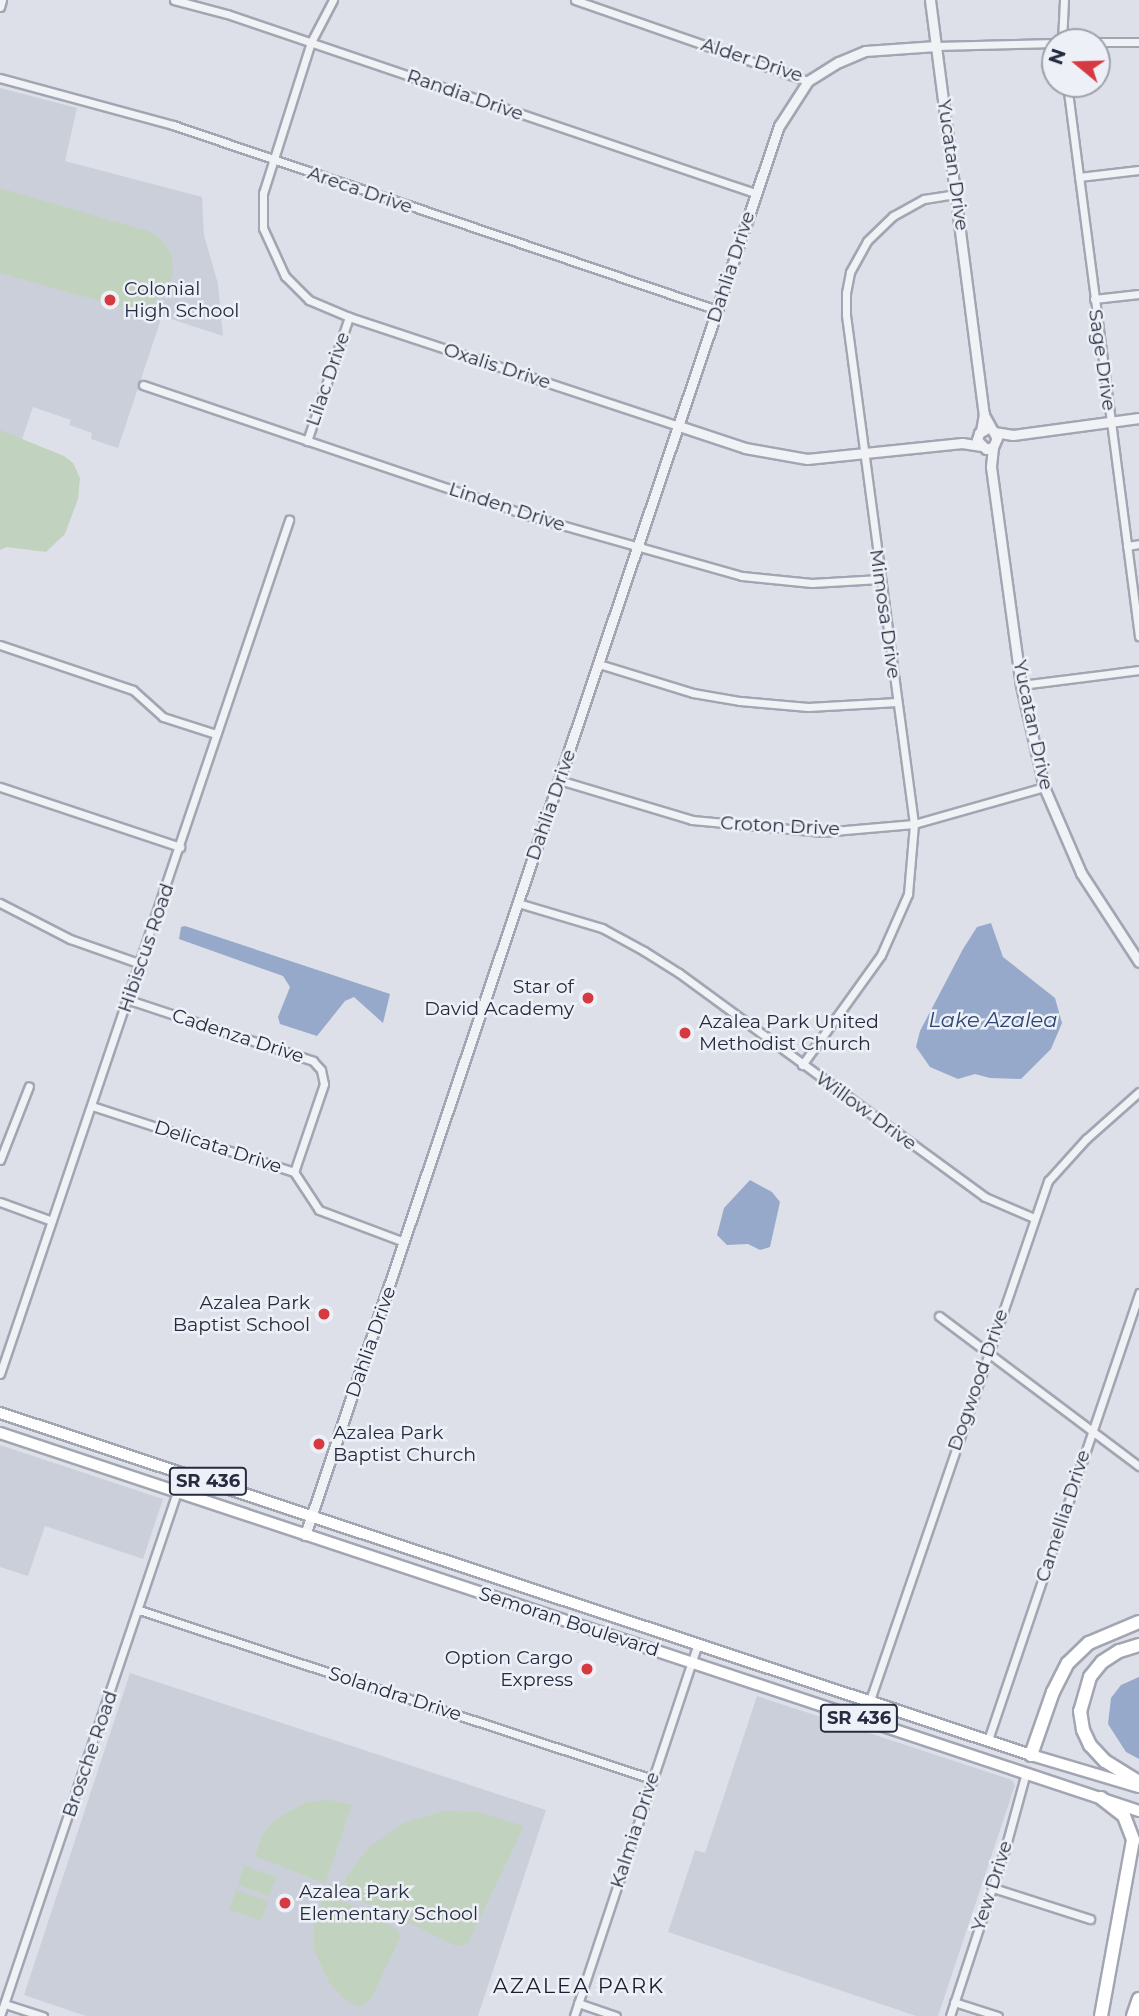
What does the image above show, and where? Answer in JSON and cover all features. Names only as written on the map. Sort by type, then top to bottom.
[{"type":"highway","points":[[1031,1755],[1053,1692],[1068,1663],[1089,1643],[1139,1622]]},
{"type":"highway","points":[[1139,1645],[1119,1651],[1102,1662],[1090,1677],[1080,1711],[1083,1730],[1090,1745],[1105,1761],[1139,1785]]},
{"type":"highway","points":[[1101,1798],[1124,1816],[1133,1840],[1101,2016]]},
{"type":"highway","points":[[1133,2016],[1139,1999]]},
{"type":"main road","name":"Semoran Boulevard","points":[[0,1413],[1031,1755],[1139,1785]]},
{"type":"main road","points":[[0,1423],[34,1424]]},
{"type":"main road","name":"Semoran Boulevard","points":[[0,1433],[1139,1811]]},
{"type":"main road","name":"Yew Drive","points":[[1026,1772],[1031,1755]]},
{"type":"street","points":[[0,7],[2,0]]},
{"type":"street","name":"Randia Drive","points":[[174,0],[311,42],[755,193]]},
{"type":"street","points":[[311,42],[333,0]]},
{"type":"street","name":"Alder Drive","points":[[575,0],[808,81],[865,51],[1041,43]]},
{"type":"street","name":"Yucatan Drive","points":[[930,0],[1021,685],[1044,786],[1081,873],[1139,962]]},
{"type":"street","points":[[1063,28],[1064,0]]},
{"type":"street","name":"Oxalis Drive","points":[[311,42],[262,192],[263,228],[285,276],[309,300],[349,317],[745,448],[807,459],[987,439]]},
{"type":"street","points":[[1111,42],[1139,42]]},
{"type":"street","name":"Areca Drive","points":[[0,78],[173,125],[717,310]]},
{"type":"street","name":"Dahlia Drive","points":[[305,1535],[755,193],[779,126],[808,81]]},
{"type":"street","name":"Sage Drive","points":[[1069,98],[1139,636]]},
{"type":"street","points":[[1079,177],[1139,170]]},
{"type":"street","name":"Mimosa Drive","points":[[802,1065],[881,955],[908,894],[914,824],[846,315],[850,272],[867,241],[893,216],[924,199],[957,194]]},
{"type":"street","points":[[1094,299],[1139,294]]},
{"type":"street","name":"Lilac Drive","points":[[307,441],[349,317]]},
{"type":"street","name":"Linden Drive","points":[[143,385],[537,517],[742,576],[812,583],[880,579]]},
{"type":"street","points":[[987,439],[1139,418]]},
{"type":"street","name":"Hibiscus Road","points":[[0,1374],[129,1000],[289,520]]},
{"type":"street","points":[[1127,546],[1139,544]]},
{"type":"street","points":[[0,645],[133,690],[163,717],[216,734]]},
{"type":"street","points":[[599,664],[693,693],[740,701],[808,707],[897,702]]},
{"type":"street","points":[[1021,685],[1139,670]]},
{"type":"street","name":"Croton Drive","points":[[559,780],[692,820],[822,832],[914,824],[1044,786]]},
{"type":"street","points":[[0,787],[180,847]]},
{"type":"street","points":[[0,903],[70,939],[141,964]]},
{"type":"street","name":"Willow Drive","points":[[517,903],[602,928],[644,951],[679,973],[985,1197],[1034,1218]]},
{"type":"street","name":"Cadenza Drive","points":[[129,1000],[313,1061],[321,1070],[324,1084],[294,1172]]},
{"type":"street","points":[[0,1160],[8,1135],[17,1124],[29,1086]]},
{"type":"street","name":"Dogwood Drive","points":[[870,1700],[1048,1181],[1086,1139],[1139,1092]]},
{"type":"street","name":"Delicata Drive","points":[[92,1106],[294,1172],[319,1210],[404,1242]]},
{"type":"street","points":[[0,1131],[8,1135]]},
{"type":"street","points":[[0,1202],[52,1221]]},
{"type":"street","name":"Camellia Drive","points":[[988,1740],[1139,1293]]},
{"type":"street","points":[[939,1316],[1139,1466]]},
{"type":"street","name":"Brosche Road","points":[[1,2016],[177,1492]]},
{"type":"street","name":"Solandra Drive","points":[[139,1610],[652,1779]]},
{"type":"street","name":"Kalmia Drive","points":[[574,2016],[698,1644]]},
{"type":"street","name":"Yew Drive","points":[[950,2016],[993,1888],[1026,1772]]},
{"type":"street","points":[[993,1888],[1090,1919]]},
{"type":"street","points":[[954,2002],[998,2016]]},
{"type":"street","points":[[578,2003],[616,2016]]},
{"type":"street","points":[[5,2004],[43,2016]]},
{"type":"shaded area","name":"Colonial High School","points":[[0,88],[77,108],[65,161],[202,197],[204,235],[218,284],[223,336],[162,316],[118,448],[91,439],[92,433],[69,425],[71,420],[33,407],[0,503]]},
{"type":"shaded area","points":[[0,1445],[163,1499],[143,1559],[45,1526],[28,1576],[0,1567]]},
{"type":"shaded area","name":"Azalea Park Elementary School","points":[[130,1673],[546,1810],[478,2016],[86,2016],[24,1995]]},
{"type":"shaded area","points":[[757,1696],[1012,1780],[1015,1785],[938,2016],[916,2016],[668,1932],[695,1850],[705,1853]]},
{"type":"green space","points":[[0,188],[154,233],[166,245],[172,257],[173,273],[168,288],[152,304],[128,309],[0,273]]},
{"type":"green space","points":[[0,430],[64,456],[73,463],[80,478],[78,499],[65,534],[46,552],[7,547],[0,550]]},
{"type":"green space","points":[[329,1800],[352,1805],[324,1883],[255,1856],[263,1834],[275,1820],[307,1802]]},
{"type":"green space","points":[[443,1811],[479,1812],[524,1826],[468,1943],[456,1946],[343,1891],[346,1877],[369,1847],[404,1823]]},
{"type":"green space","points":[[244,1866],[276,1877],[270,1896],[237,1885]]},
{"type":"green space","points":[[236,1890],[268,1901],[261,1921],[229,1910]]},
{"type":"green space","points":[[326,1892],[398,1930],[400,1938],[370,2001],[358,2007],[342,1997],[330,1984],[314,1950],[314,1923]]},
{"type":"water","name":"Lake Azalea","points":[[991,923],[1003,957],[1055,998],[1062,1023],[1051,1049],[1021,1079],[990,1078],[975,1074],[958,1079],[930,1067],[916,1047],[920,1031],[963,949],[977,927]]},
{"type":"water","points":[[185,926],[390,994],[383,1023],[354,997],[345,1001],[317,1036],[280,1024],[278,1017],[290,987],[283,976],[179,939],[181,927]]},
{"type":"water","points":[[750,1180],[772,1192],[780,1202],[770,1247],[760,1250],[748,1244],[727,1245],[717,1235],[724,1208]]},
{"type":"water","points":[[1139,1677],[1139,1759],[1126,1752],[1108,1724],[1111,1698],[1121,1685]]},
{"type":"place","name":"Colonial High School","points":[[110,300]]},
{"type":"place","name":"Star of David Academy","points":[[588,998]]},
{"type":"place","name":"Azalea Park United Methodist Church","points":[[685,1033]]},
{"type":"place","name":"Azalea Park Baptist School","points":[[324,1314]]},
{"type":"place","name":"Azalea Park Baptist Church","points":[[319,1444]]},
{"type":"place","name":"Option Cargo Express","points":[[587,1669]]},
{"type":"place","name":"Azalea Park Elementary School","points":[[285,1903]]},
{"type":"district","name":"AZALEA PARK","points":[[579,1986]]}]
